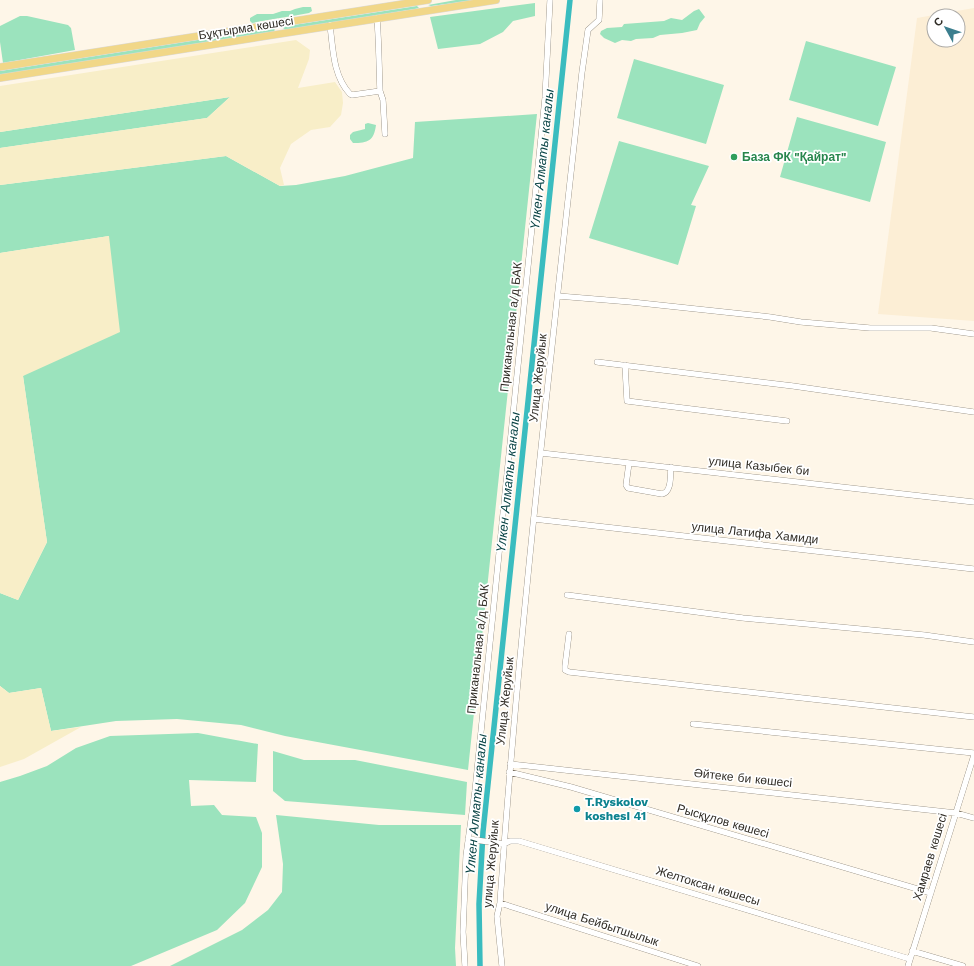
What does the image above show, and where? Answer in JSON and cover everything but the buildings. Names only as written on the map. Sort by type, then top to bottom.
[{"type":"main road","name":"Бұқтырма көшесі","points":[[0,67],[425,0]]},
{"type":"main road","points":[[423,11],[425,0]]},
{"type":"main road","name":"Бұқтырма көшесі","points":[[0,78],[496,0]]},
{"type":"main road","points":[[279,23],[280,33]]},
{"type":"street","name":"Приканальная а/д БАК","points":[[465,966],[463,932],[466,856],[475,791],[545,98],[550,0]]},
{"type":"street","name":"Улица Жеруйык","points":[[510,764],[534,519],[581,80],[588,30],[599,20],[600,0]]},
{"type":"street","points":[[378,18],[380,91],[384,100],[385,134]]},
{"type":"street","points":[[330,25],[334,62],[346,90],[352,95],[380,91]]},
{"type":"street","points":[[558,296],[631,302],[770,317],[808,323],[870,328],[931,328],[974,334]]},
{"type":"street","points":[[597,362],[792,386],[974,412]]},
{"type":"street","points":[[625,365],[627,401],[787,421]]},
{"type":"street","name":"улица Казыбек би","points":[[541,453],[974,502]]},
{"type":"street","points":[[629,463],[626,485],[628,488],[662,494],[668,490],[671,467]]},
{"type":"street","name":"улица Латифа Хамиди","points":[[534,519],[974,568]]},
{"type":"street","points":[[567,595],[743,618],[924,635],[974,642]]},
{"type":"street","points":[[569,634],[565,670],[569,672],[974,717]]},
{"type":"street","points":[[693,724],[974,754]]},
{"type":"street","name":"Хамраев көшесі","points":[[908,966],[974,754]]},
{"type":"street","name":"улица Жеруйык","points":[[502,966],[498,916],[500,903],[501,844],[510,764]]},
{"type":"street","name":"Әйтеке би көшесі","points":[[510,764],[956,813],[974,818]]},
{"type":"street","name":"Рысқұлов көшесі","points":[[509,772],[571,787],[931,893]]},
{"type":"street","name":"Желтоксан көшесы","points":[[468,839],[501,844],[510,840],[519,841],[910,959]]},
{"type":"street","name":"улица Бейбытшылык","points":[[500,903],[698,966]]},
{"type":"street","points":[[912,951],[964,966]]},
{"type":"shaded area","points":[[974,8],[974,321],[878,314],[917,18],[926,16],[926,48],[966,48],[966,9]]},
{"type":"green space","points":[[456,0],[478,0],[431,6],[428,5]]},
{"type":"green space","points":[[535,3],[535,16],[513,21],[503,32],[480,44],[438,49],[430,17]]},
{"type":"green space","points":[[417,6],[419,8],[286,30],[283,28],[287,26]]},
{"type":"green space","points":[[303,7],[311,7],[312,11],[309,13],[252,23],[250,21],[250,18],[257,14],[273,14]]},
{"type":"green space","points":[[699,9],[705,17],[697,30],[631,41],[622,40],[615,43],[604,38],[600,34],[601,31],[607,28],[622,27],[624,24],[664,21],[671,18],[682,20]]},
{"type":"green space","points":[[20,16],[27,16],[68,25],[71,28],[75,50],[3,63],[0,42],[0,26]]},
{"type":"green space","points":[[273,28],[275,30],[273,32],[0,75],[0,71]]},
{"type":"green space","points":[[806,41],[896,67],[878,126],[789,100]]},
{"type":"green space","points":[[634,59],[724,85],[706,144],[617,118]]},
{"type":"green space","points":[[230,97],[207,118],[0,148],[0,132]]},
{"type":"green space","points":[[537,114],[468,770],[285,736],[241,725],[177,719],[116,721],[51,731],[41,688],[9,693],[0,686],[0,593],[18,600],[47,542],[23,376],[109,236],[0,253],[0,185],[226,156],[280,186],[296,185],[345,176],[413,158],[415,122]]},
{"type":"green space","points":[[797,117],[886,142],[870,202],[780,177]]},
{"type":"green space","points":[[368,123],[376,125],[372,138],[366,142],[353,143],[350,139],[350,135],[353,132],[365,129],[365,124]]},
{"type":"green space","points":[[619,141],[709,166],[691,205],[696,206],[678,265],[589,238]]},
{"type":"green space","points":[[198,733],[258,744],[256,782],[189,780],[191,806],[214,805],[222,815],[256,817],[262,833],[262,867],[245,903],[217,930],[131,966],[0,966],[0,782],[47,766],[76,748],[110,736]]},
{"type":"green space","points":[[273,751],[304,760],[355,760],[467,782],[465,815],[285,801],[273,791]]},
{"type":"green space","points":[[276,815],[379,825],[461,825],[455,948],[456,966],[170,966],[242,930],[268,910],[282,892],[283,864]]},
{"type":"sand","points":[[296,40],[310,50],[309,59],[298,88],[335,82],[342,92],[343,103],[341,115],[330,127],[311,130],[291,144],[280,168],[284,185],[280,186],[226,156],[0,185],[0,148],[207,118],[230,97],[0,132],[0,86]]},
{"type":"sand","points":[[109,236],[120,332],[23,376],[47,542],[18,600],[0,593],[0,253]]},
{"type":"sand","points":[[0,686],[9,693],[41,688],[51,731],[81,727],[24,759],[0,767]]},
{"type":"waterway","name":"Үлкен Алматы каналы","points":[[480,966],[479,904],[483,832],[570,0]]},
{"type":"place","name":"База ФК \"Қайрат\"","points":[[734,157]]},
{"type":"place","name":"T.Ryskolov koshesi 41","points":[[577,809]]}]
